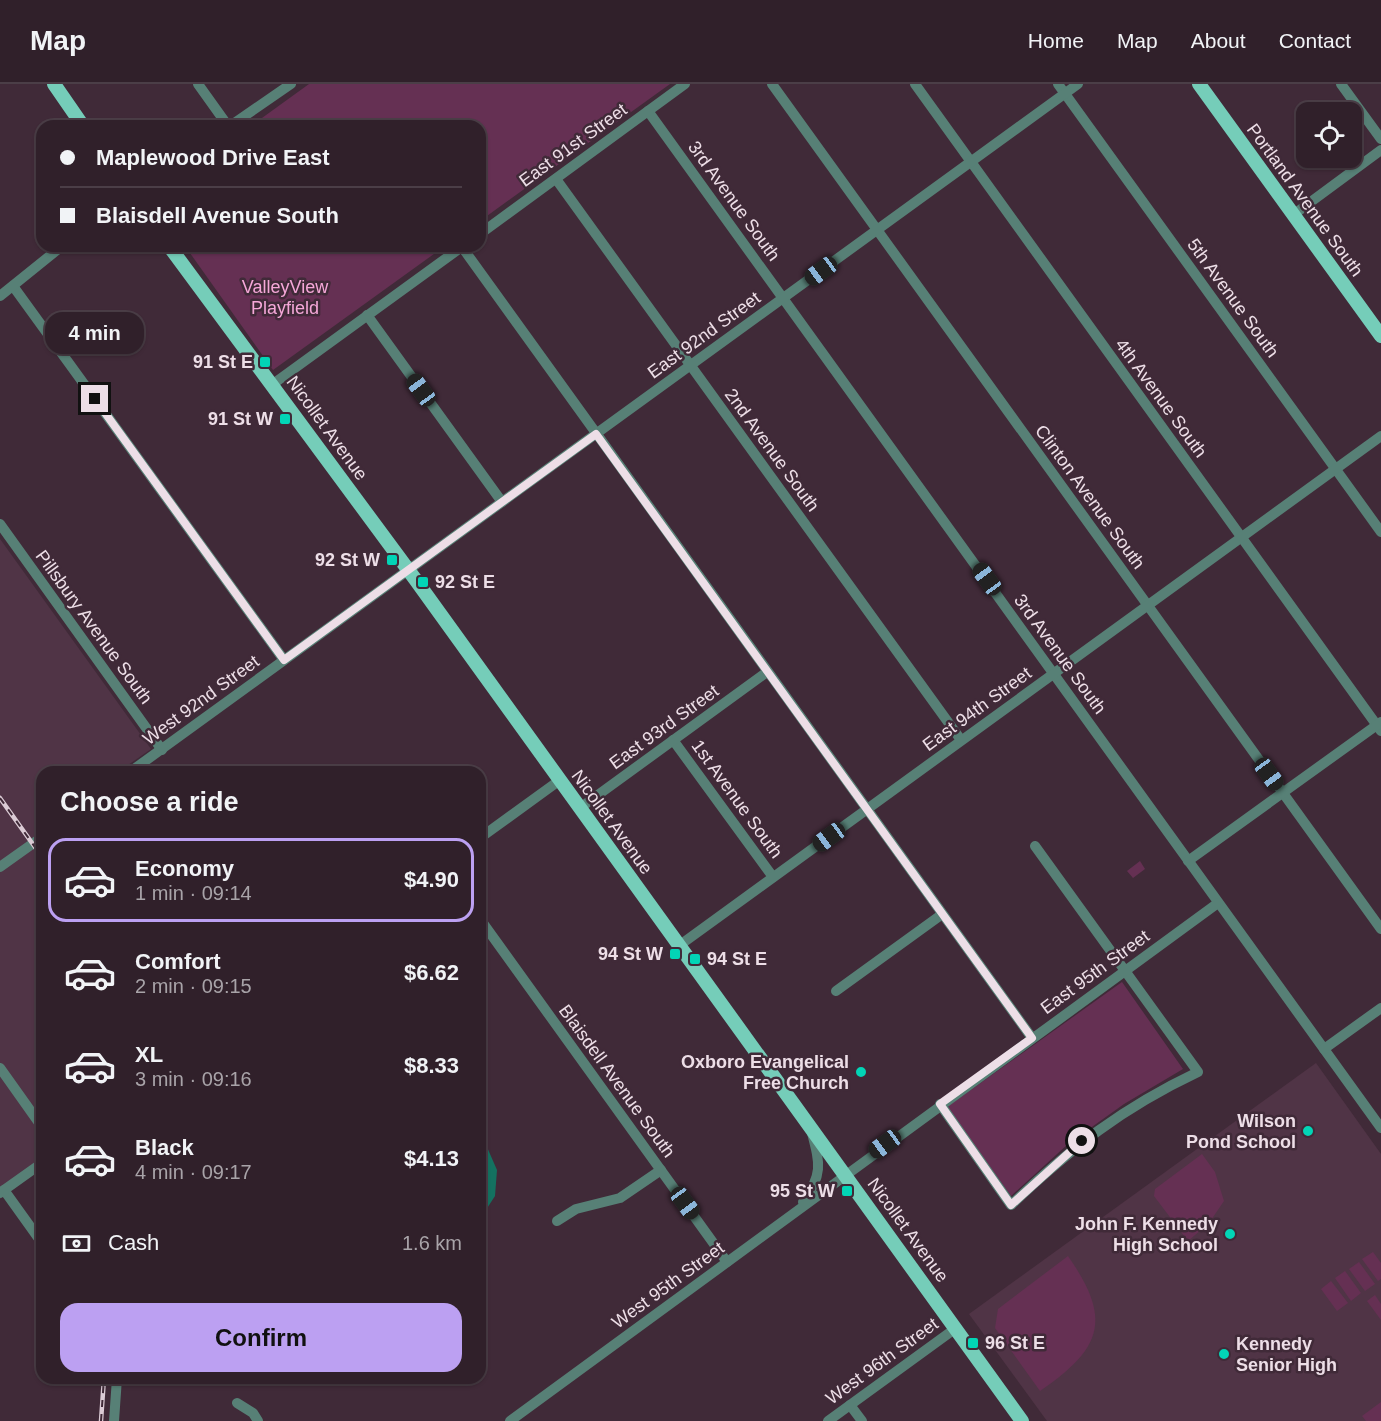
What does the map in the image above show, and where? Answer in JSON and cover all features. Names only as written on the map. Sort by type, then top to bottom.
[{"type":"main road","points":[[54,84],[79,120]]},
{"type":"main road","name":"Portland Avenue South","points":[[1199,84],[1381,336]]},
{"type":"main road","name":"Nicollet Avenue","points":[[175,252],[680,945],[1022,1421]]},
{"type":"street","points":[[198,84],[225,120]]},
{"type":"street","points":[[238,120],[291,84]]},
{"type":"street","name":"East 91st Street","points":[[486,230],[685,84]]},
{"type":"street","name":"Clinton Avenue South","points":[[772,84],[1381,929]]},
{"type":"street","name":"4th Avenue South","points":[[915,84],[1380,726]]},
{"type":"street","name":"5th Avenue South","points":[[1058,84],[1381,532]]},
{"type":"street","name":"East 92nd Street","points":[[408,570],[1078,84]]},
{"type":"street","points":[[1341,84],[1381,139]]},
{"type":"street","name":"3rd Avenue South","points":[[648,111],[1381,1128]]},
{"type":"street","points":[[1293,214],[1381,150]]},
{"type":"street","name":"2nd Avenue South","points":[[556,178],[961,740]]},
{"type":"street","points":[[0,296],[55,252]]},
{"type":"street","points":[[273,384],[454,252]]},
{"type":"street","points":[[466,252],[941,915],[1032,1038]]},
{"type":"street","points":[[13,286],[284,660]]},
{"type":"street","points":[[367,315],[502,502]]},
{"type":"street","name":"East 94th Street","points":[[680,945],[1381,436]]},
{"type":"street","name":"Pillsbury Avenue South","points":[[0,524],[162,750]]},
{"type":"street","name":"West 92nd Street","points":[[139,766],[408,570]]},
{"type":"street","name":"East 93rd Street","points":[[580,808],[767,672]]},
{"type":"street","points":[[1188,861],[1380,726]]},
{"type":"street","name":"1st Avenue South","points":[[673,740],[773,877]]},
{"type":"street","points":[[486,834],[560,780]]},
{"type":"street","points":[[0,867],[36,841]]},
{"type":"street","points":[[940,1104],[1011,1205],[1067,1153],[1098,1129],[1146,1098],[1198,1072],[1035,846]]},
{"type":"street","name":"East 95th Street","points":[[845,1174],[1218,903]]},
{"type":"street","points":[[836,991],[941,915]]},
{"type":"street","name":"Blaisdell Avenue South","points":[[486,927],[727,1262]]},
{"type":"street","points":[[1324,1049],[1381,1008]]},
{"type":"street","points":[[0,1068],[36,1119]]},
{"type":"street","points":[[794,1212],[818,1178],[819,1158],[809,1124]]},
{"type":"street","points":[[36,1167],[2,1192],[36,1235]]},
{"type":"street","points":[[556,1221],[576,1209],[620,1198],[661,1170]]},
{"type":"street","name":"West 95th Street","points":[[510,1421],[845,1174]]},
{"type":"street","name":"West 96th Street","points":[[828,1421],[957,1329]]},
{"type":"street","points":[[114,1421],[117,1384]]},
{"type":"street","points":[[237,1403],[253,1413],[258,1421]]},
{"type":"street","points":[[850,1405],[862,1421]]},
{"type":"shaded area","points":[[0,539],[151,749],[127,766],[36,766],[36,1172],[0,1199]]},
{"type":"shaded area","name":"John F. Kennedy High School","points":[[1316,1063],[1381,1154],[1381,1421],[1047,1421],[969,1314]]},
{"type":"shaded area","points":[[486,1145],[497,1170],[495,1196],[486,1210]]},
{"type":"green space","points":[[309,84],[670,84],[486,217],[486,120],[259,120]]},
{"type":"green space","name":"ValleyView Playfield","points":[[189,252],[437,252],[273,370]]},
{"type":"green space","points":[[1140,861],[1145,869],[1133,878],[1127,871]]},
{"type":"green space","points":[[1122,982],[1183,1069],[1124,1104],[1068,1144],[1011,1196],[947,1107]]},
{"type":"green space","points":[[1202,1154],[1215,1172],[1224,1201],[1209,1223],[1188,1241],[1154,1196],[1155,1189]]},
{"type":"green space","points":[[1373,1252],[1381,1263],[1381,1279],[1378,1281],[1362,1259]]},
{"type":"green space","points":[[1068,1256],[1091,1298],[1095,1315],[1094,1331],[1088,1346],[1077,1361],[1040,1391],[995,1328],[998,1309]]},
{"type":"green space","points":[[1359,1262],[1375,1284],[1365,1291],[1349,1269]]},
{"type":"green space","points":[[1345,1271],[1361,1293],[1351,1301],[1335,1278]]},
{"type":"green space","points":[[1331,1281],[1348,1303],[1337,1311],[1321,1289]]},
{"type":"green space","points":[[1375,1295],[1381,1304],[1381,1320],[1367,1301]]},
{"type":"green space","points":[[1381,1402],[1381,1421],[1366,1421],[1362,1416]]},
{"type":"railway","points":[[0,798],[36,849]]},
{"type":"railway","points":[[101,1421],[104,1384]]},
{"type":"place","name":"91 St E","points":[[265,362]]},
{"type":"place","name":"91 St W","points":[[285,419]]},
{"type":"place","name":"92 St W","points":[[392,560]]},
{"type":"place","name":"92 St E","points":[[423,582]]},
{"type":"place","name":"94 St W","points":[[675,954]]},
{"type":"place","name":"94 St E","points":[[695,959]]},
{"type":"place","name":"Oxboro Evangelical Free Church","points":[[861,1072]]},
{"type":"place","name":"Wilson Pond School","points":[[1308,1131]]},
{"type":"place","name":"95 St W","points":[[847,1191]]},
{"type":"place","name":"John F. Kennedy High School","points":[[1230,1234]]},
{"type":"place","name":"96 St E","points":[[973,1343]]},
{"type":"place","name":"Kennedy Senior High","points":[[1224,1354]]},
{"type":"route","points":[[95,399],[284,660],[596,434],[1032,1038],[940,1104],[1011,1205],[1082,1141]]}]
